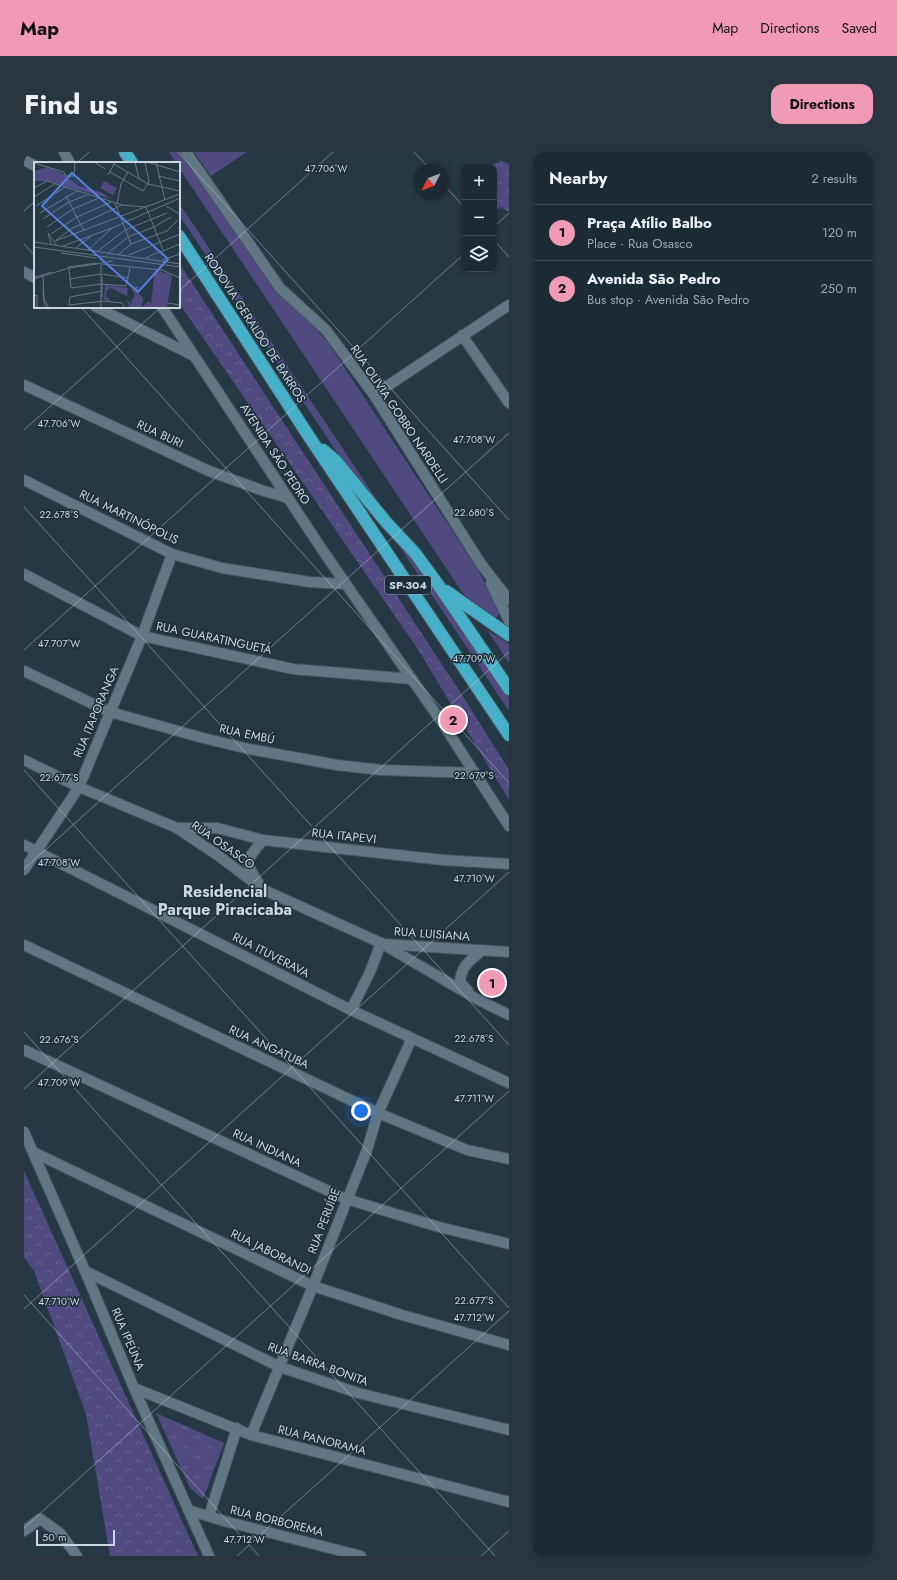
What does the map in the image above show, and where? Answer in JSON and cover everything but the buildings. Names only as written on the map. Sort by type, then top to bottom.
[{"type":"highway","points":[[125,152],[131,162]]},
{"type":"highway","name":"RODOVIA GERALDO DE BARROS","points":[[180,238],[308,435],[509,735]]},
{"type":"highway","name":"RODOVIA GERALDO DE BARROS","points":[[308,435],[336,461],[386,522],[415,552],[509,689]]},
{"type":"highway","points":[[439,586],[509,635]]},
{"type":"street","points":[[64,152],[69,162]]},
{"type":"street","name":"RUA OLIVIA GOBBO NARDELLI","points":[[186,152],[280,288],[326,330],[374,395],[481,564]]},
{"type":"street","points":[[24,160],[34,165]]},
{"type":"street","points":[[24,272],[34,277]]},
{"type":"street","points":[[374,395],[509,305]]},
{"type":"street","points":[[98,308],[194,356]]},
{"type":"street","name":"AVENIDA SÃO PEDRO","points":[[163,308],[288,498],[412,679],[509,826]]},
{"type":"street","points":[[462,335],[509,403]]},
{"type":"street","name":"RUA BURI","points":[[24,385],[209,471],[288,498]]},
{"type":"street","name":"RUA MARTINÓPOLIS","points":[[24,480],[172,554],[222,568],[310,582],[346,584]]},
{"type":"street","name":"RUA ITAPORANGA","points":[[24,870],[79,787],[142,636],[172,554]]},
{"type":"street","points":[[481,564],[509,600]]},
{"type":"street","points":[[481,564],[509,621]]},
{"type":"street","name":"RUA GUARATINGUETÁ","points":[[24,574],[142,636],[293,669],[412,679]]},
{"type":"street","name":"RUA EMBÚ","points":[[24,671],[110,712],[203,738],[249,749],[337,765],[381,770],[475,773]]},
{"type":"street","name":"RUA OSASCO","points":[[24,760],[79,787],[177,828],[216,854],[264,890],[381,944],[475,998],[509,1015]]},
{"type":"street","name":"RUA ITAPEVI","points":[[177,828],[217,828],[263,840],[443,860],[509,864]]},
{"type":"street","points":[[263,840],[248,858],[249,868],[264,890]]},
{"type":"street","name":"RUA ITUVERAVA","points":[[24,845],[351,1010],[509,1083]]},
{"type":"street","points":[[351,1010],[370,972],[381,944]]},
{"type":"street","name":"RUA LUISIANA","points":[[381,944],[509,952]]},
{"type":"street","name":"RUA ANGATUBA","points":[[24,945],[378,1113],[467,1150],[509,1159]]},
{"type":"street","name":"RUA LUISIANA","points":[[475,998],[460,982],[460,973],[481,951]]},
{"type":"street","name":"RUA PERUÍBE","points":[[250,1435],[313,1286],[346,1199],[367,1150],[378,1113],[412,1038]]},
{"type":"street","name":"RUA INDIANA","points":[[24,1050],[346,1199],[439,1227],[509,1244]]},
{"type":"street","name":"RUA IPEÚNA","points":[[24,1132],[34,1152],[134,1388],[209,1556]]},
{"type":"street","name":"RUA JABORANDI","points":[[34,1152],[313,1286],[402,1315],[509,1344]]},
{"type":"street","name":"RUA BARRA BONITA","points":[[85,1271],[280,1366],[358,1393],[509,1430]]},
{"type":"street","name":"RUA PANORAMA","points":[[134,1388],[237,1428],[250,1435],[509,1502]]},
{"type":"street","points":[[209,1516],[237,1428]]},
{"type":"street","name":"RUA BORBOREMA","points":[[188,1510],[231,1523],[360,1556]]},
{"type":"street","points":[[24,1531],[40,1519],[60,1533],[77,1556]]},
{"type":"green space","points":[[169,152],[180,152],[268,281],[310,322],[329,344],[478,570],[501,612],[497,617],[486,615],[462,592],[180,169],[180,162],[175,162]]},
{"type":"green space","points":[[194,152],[247,152],[211,176]]},
{"type":"green space","points":[[501,161],[509,164],[509,212],[501,207],[497,210],[497,164],[494,164]]},
{"type":"green space","points":[[180,204],[509,698],[509,711],[180,217]]},
{"type":"green space","points":[[180,265],[464,698],[509,770],[509,800],[419,651],[180,304]]},
{"type":"green space","points":[[487,630],[509,644],[509,663]]},
{"type":"green space","points":[[24,1171],[198,1556],[110,1556],[86,1414],[34,1271],[24,1257]]},
{"type":"green space","points":[[156,1413],[224,1443],[203,1499],[190,1488]]},
{"type":"place","name":"Avenida São Pedro","points":[[453,720]]},
{"type":"place","name":"Praça Atílio Balbo","points":[[492,983]]},
{"type":"district","name":"Residencial Parque Piracicaba","points":[[225,900]]}]
